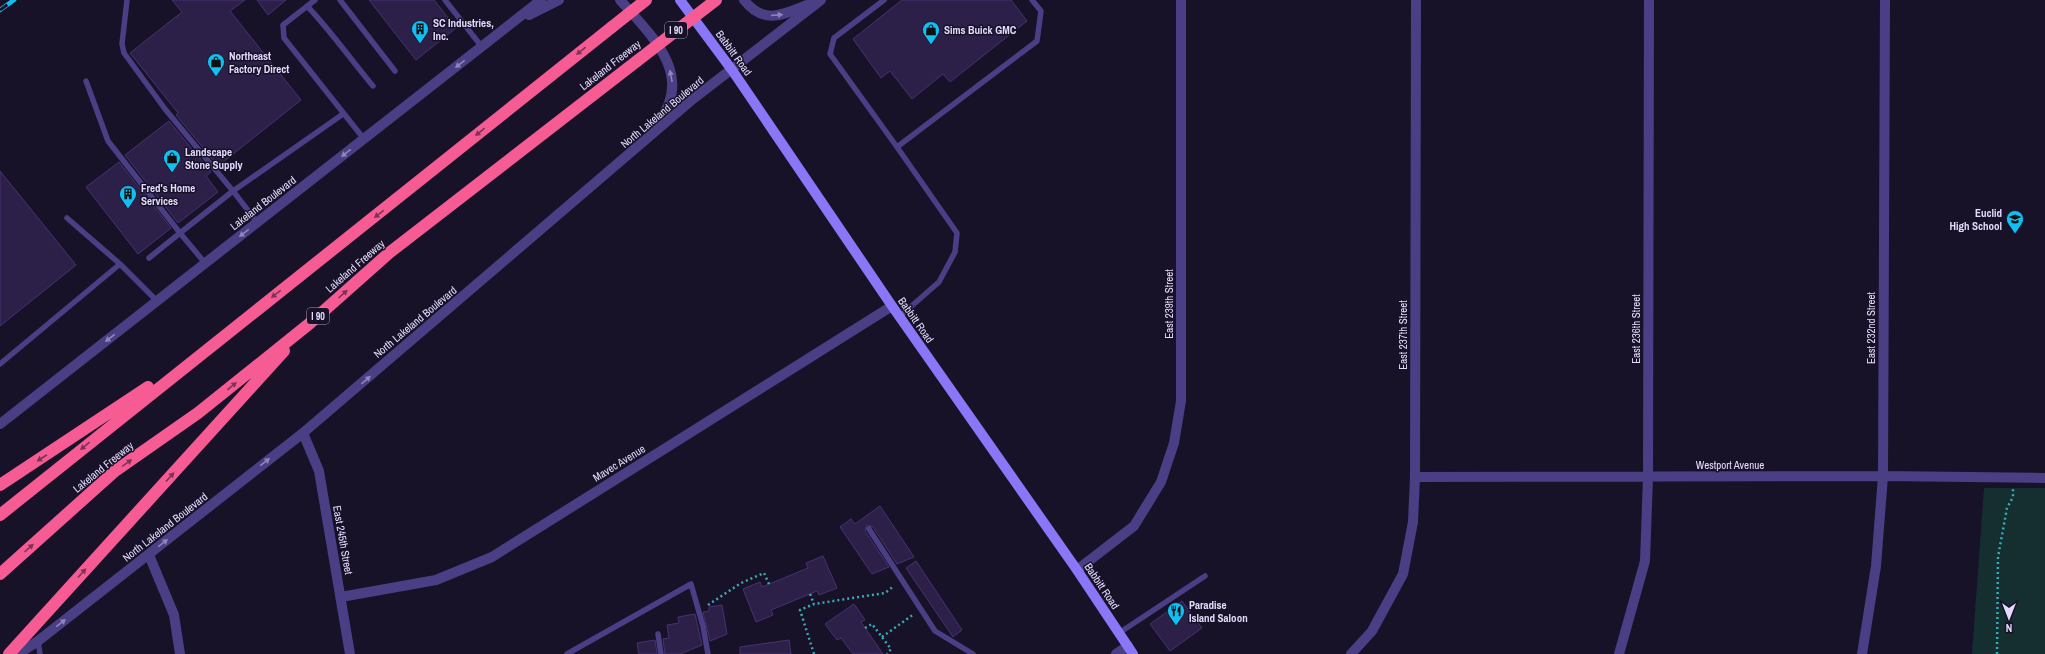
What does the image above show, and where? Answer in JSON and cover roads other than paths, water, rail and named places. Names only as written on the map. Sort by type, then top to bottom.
[{"type":"highway","points":[[0,515],[646,0]]},
{"type":"highway","name":"Lakeland Freeway","points":[[0,574],[115,471],[198,413],[309,324],[390,253],[716,0]]},
{"type":"highway","points":[[9,654],[309,324]]},
{"type":"highway","points":[[0,485],[103,418],[236,326]]},
{"type":"main road","name":"Babbitt Road","points":[[680,0],[732,70],[899,317],[1077,570],[1131,650]]},
{"type":"street","points":[[513,23],[559,0]]},
{"type":"street","points":[[620,0],[653,37],[665,56],[673,92],[667,112],[639,146]]},
{"type":"street","points":[[744,0],[761,15],[779,16],[818,0]]},
{"type":"street","name":"North Lakeland Boulevard","points":[[18,654],[38,641],[303,433],[693,99],[821,0]]},
{"type":"street","name":"East 239th Street","points":[[1077,570],[1134,526],[1161,482],[1174,443],[1181,401],[1181,0]]},
{"type":"street","name":"East 237th Street","points":[[1351,654],[1372,631],[1403,574],[1413,522],[1415,477],[1416,0]]},
{"type":"street","name":"East 236th Street","points":[[1619,654],[1645,561],[1648,477],[1649,0]]},
{"type":"street","name":"East 232nd Street","points":[[1862,654],[1876,566],[1882,476],[1885,0]]},
{"type":"street","name":"Lakeland Boulevard","points":[[0,424],[513,23],[539,1]]},
{"type":"street","name":"Mavec Avenue","points":[[341,597],[436,580],[492,557],[892,306]]},
{"type":"street","name":"East 245th Street","points":[[303,433],[319,471],[350,654]]},
{"type":"street","name":"Westport Avenue","points":[[1415,477],[1882,476],[2045,478]]},
{"type":"street","points":[[149,554],[174,615],[180,654]]},
{"type":"street","points":[[1116,654],[1131,650]]},
{"type":"lane","points":[[127,0],[122,44],[124,52],[165,109],[257,222]]},
{"type":"lane","points":[[315,0],[283,25],[284,38],[364,139]]},
{"type":"lane","points":[[340,0],[395,71]]},
{"type":"lane","points":[[445,0],[482,47]]},
{"type":"lane","points":[[884,0],[834,38],[830,54],[957,233],[955,252],[939,282],[899,317]]},
{"type":"lane","points":[[896,147],[1037,41],[1041,11],[1032,0]]},
{"type":"lane","points":[[307,6],[329,29],[373,86]]},
{"type":"lane","points":[[86,80],[108,141],[205,263]]},
{"type":"lane","points":[[149,258],[233,192],[343,114]]},
{"type":"lane","points":[[68,218],[120,264],[157,301]]},
{"type":"lane","points":[[0,364],[120,264]]},
{"type":"lane","points":[[870,529],[935,631],[973,654]]},
{"type":"lane","points":[[1119,633],[1205,576]]},
{"type":"lane","points":[[567,654],[691,584],[704,626],[708,654]]},
{"type":"lane","points":[[658,634],[661,654]]},
{"type":"lane","points":[[38,641],[40,654]]},
{"type":"railway","points":[[0,10],[14,0]]},
{"type":"place","name":"SC Industries, Inc.","points":[[420,44]]},
{"type":"place","name":"Sims Buick GMC","points":[[931,45]]},
{"type":"place","name":"Northeast Factory Direct","points":[[216,77]]},
{"type":"place","name":"Landscape Stone Supply","points":[[172,173]]},
{"type":"place","name":"Fred's Home Services","points":[[128,209]]},
{"type":"place","name":"Euclid High School","points":[[2015,234]]},
{"type":"place","name":"Paradise Island Saloon","points":[[1176,626]]}]
